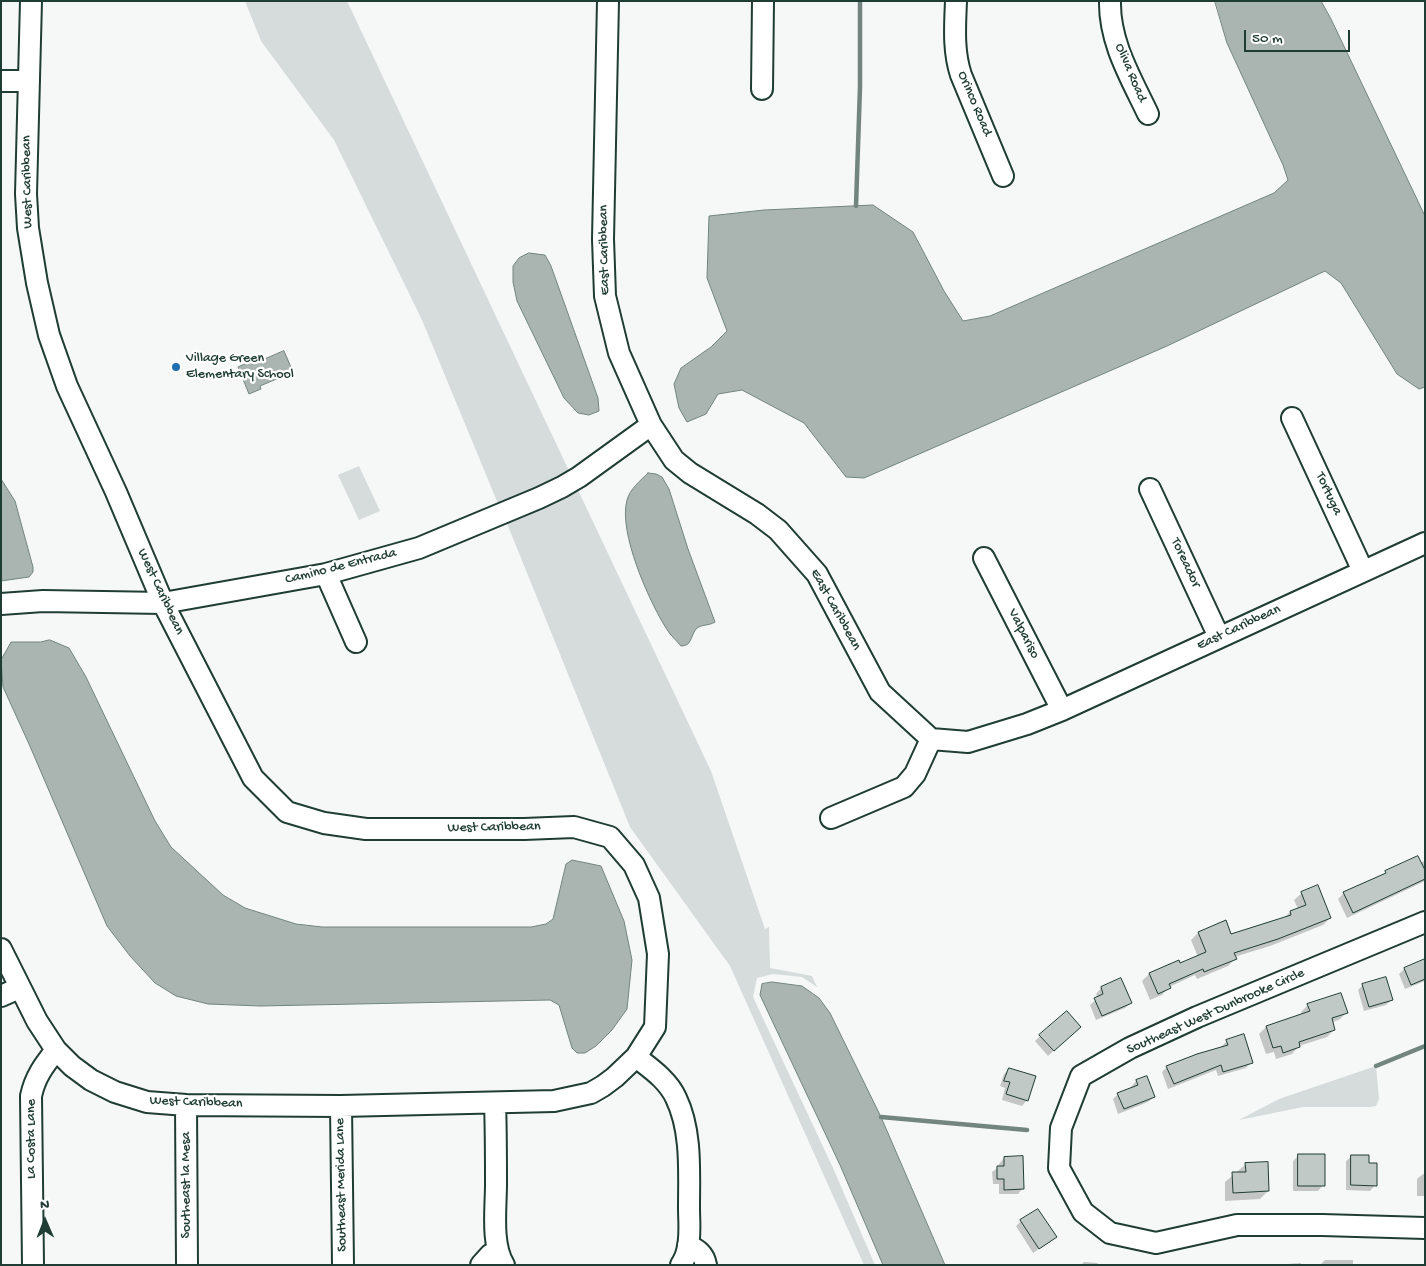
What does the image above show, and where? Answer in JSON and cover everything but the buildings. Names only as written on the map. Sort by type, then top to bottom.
[{"type":"street","name":"West Caribbean","points":[[1,949],[10,992],[37,1022],[56,1050],[72,1066],[91,1080],[115,1092],[147,1102],[186,1105],[341,1106],[554,1101],[591,1094],[615,1077],[636,1057],[655,1027],[658,954],[649,898],[634,865],[610,837],[574,827],[366,829],[324,823],[287,812],[254,778],[163,603],[116,492],[67,386],[42,309],[28,228],[26,194],[31,1]]},
{"type":"street","name":"East Caribbean","points":[[608,1],[603,239],[605,296],[619,353],[651,425],[674,460],[690,473],[757,514],[778,530],[817,574],[880,692],[931,739],[968,742],[1026,724],[1062,710],[1425,543]]},
{"type":"street","points":[[762,89],[764,1]]},
{"type":"street","name":"Orinco Road","points":[[956,1],[956,61],[960,75],[1003,176]]},
{"type":"street","name":"Oliva Road","points":[[1110,1],[1111,22],[1118,52],[1148,114]]},
{"type":"street","points":[[1,81],[29,81]]},
{"type":"street","name":"Tortuga","points":[[1292,418],[1363,571]]},
{"type":"street","name":"Camino de Entrada","points":[[1,604],[42,601],[163,603],[326,574],[419,548],[539,498],[579,477],[651,425]]},
{"type":"street","name":"Toreador","points":[[1150,489],[1219,637]]},
{"type":"street","name":"Valpariso","points":[[984,558],[1062,710]]},
{"type":"street","points":[[326,574],[356,642]]},
{"type":"street","points":[[831,818],[904,787],[915,774],[931,739]]},
{"type":"street","name":"Southeast West Dunbrooke Circle","points":[[1425,922],[1197,1017],[1130,1048],[1081,1076],[1060,1128],[1059,1168],[1083,1212],[1110,1233],[1156,1243],[1237,1225],[1425,1228]]},
{"type":"street","name":"La Costa Lane","points":[[33,1265],[31,1096],[34,1082],[40,1070],[56,1050]]},
{"type":"street","points":[[636,1057],[668,1085],[676,1097],[686,1132],[689,1175],[688,1245],[687,1253],[681,1265]]},
{"type":"street","points":[[481,1265],[490,1255],[501,1257],[496,1221],[495,1103]]},
{"type":"street","name":"Southeast la Mesa","points":[[186,1105],[187,1265]]},
{"type":"street","name":"Southeast Merida Lane","points":[[341,1106],[343,1265]]},
{"type":"street","points":[[688,1245],[699,1250],[705,1259],[706,1265]]},
{"type":"shaded area","points":[[245,1],[347,1],[570,473],[499,506],[422,320],[334,140],[261,41]]},
{"type":"shaded area","points":[[1215,1],[1321,1],[1331,19],[1425,216],[1425,387],[1419,389],[1397,374],[1341,283],[1325,271],[1167,346],[864,478],[846,477],[804,423],[742,390],[718,394],[706,414],[687,422],[679,408],[674,384],[681,368],[711,347],[727,331],[707,278],[709,216],[764,210],[873,205],[913,232],[944,291],[963,321],[990,316],[1274,193],[1288,180],[1283,165],[1227,43]]},
{"type":"shaded area","points":[[529,253],[545,255],[551,266],[598,398],[599,411],[589,415],[578,413],[564,398],[517,301],[513,282],[513,266],[519,258]]},
{"type":"shaded area","points":[[284,351],[293,372],[260,386],[261,389],[249,394],[238,367],[251,361],[252,364]]},
{"type":"shaded area","points":[[359,466],[380,511],[359,520],[338,475]]},
{"type":"shaded area","points":[[648,473],[662,477],[669,489],[688,549],[715,622],[698,627],[689,643],[685,646],[681,646],[669,633],[651,601],[637,566],[627,530],[625,514],[628,496]]},
{"type":"shaded area","points":[[1,479],[15,501],[33,572],[29,577],[1,581]]},
{"type":"shaded area","points":[[577,488],[711,771],[765,929],[769,927],[770,968],[812,976],[817,987],[802,977],[773,974],[757,978],[753,997],[833,1168],[875,1265],[864,1265],[730,966],[630,827],[506,521]]},
{"type":"shaded area","points":[[50,640],[69,648],[86,677],[155,821],[171,847],[223,895],[245,908],[296,924],[322,927],[531,927],[546,924],[553,919],[566,864],[572,860],[601,866],[624,921],[632,960],[627,1009],[612,1030],[596,1046],[585,1053],[577,1053],[572,1048],[559,1005],[550,1000],[260,1006],[208,1004],[176,996],[155,983],[130,956],[107,926],[3,687],[1,660],[11,642]]},
{"type":"shaded area","points":[[772,982],[802,986],[819,998],[830,1013],[881,1117],[945,1265],[883,1265],[840,1165],[760,995],[762,984]]},
{"type":"shaded area","points":[[1376,1066],[1379,1099],[1376,1106],[1303,1107],[1239,1120],[1279,1099]]},
{"type":"waterway","points":[[856,206],[860,87],[860,1]]},
{"type":"waterway","points":[[1376,1066],[1425,1046]]},
{"type":"waterway","points":[[881,1117],[1027,1130]]},
{"type":"place","name":"Village Green Elementary School","points":[[176,367]]}]
